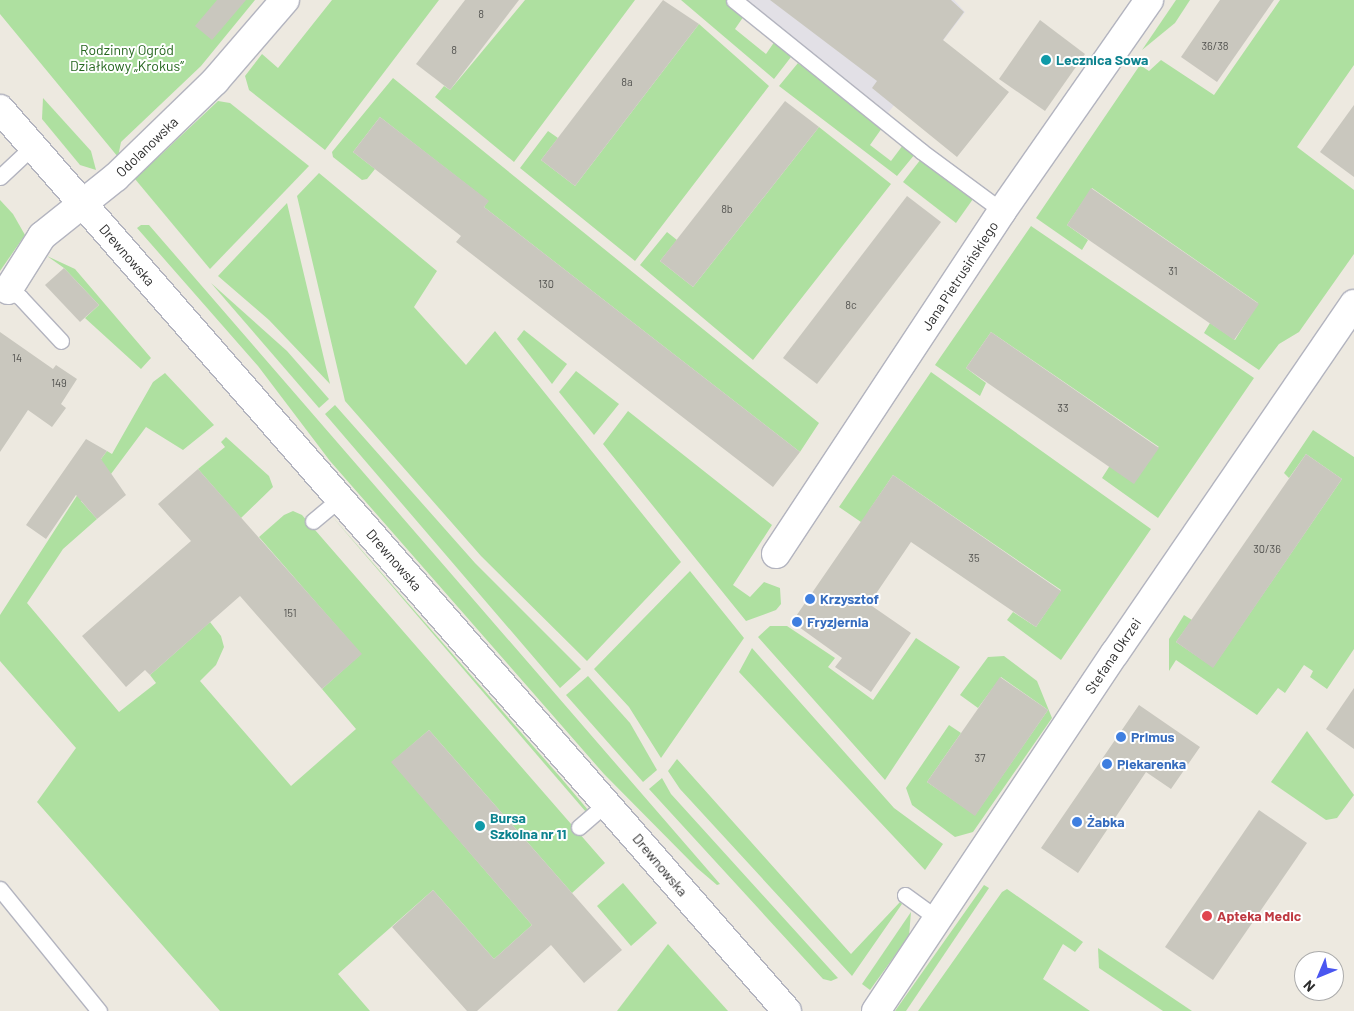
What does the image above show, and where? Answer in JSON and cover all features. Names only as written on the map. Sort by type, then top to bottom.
[{"type":"street","name":"Odolanowska","points":[[8,290],[42,236],[116,177],[215,81],[285,0]]},
{"type":"street","name":"Jana Pietrusińskiego","points":[[776,554],[1002,212],[1148,0]]},
{"type":"street","name":"Drewnowska","points":[[0,109],[787,1011]]},
{"type":"street","name":"Stefana Okrzei","points":[[876,1011],[1354,304]]},
{"type":"lane","points":[[734,0],[921,151],[1002,212]]},
{"type":"lane","points":[[0,177],[33,146]]},
{"type":"lane","points":[[8,290],[20,298],[61,341]]},
{"type":"lane","points":[[313,521],[340,498]]},
{"type":"lane","points":[[579,827],[606,803]]},
{"type":"lane","points":[[0,889],[99,1011]]},
{"type":"lane","points":[[905,895],[938,919]]},
{"type":"shaded area","points":[[747,0],[954,0],[965,12],[888,113]]},
{"type":"green space","name":"Rodzinny Ogród Działkowy „Krokus”","points":[[0,0],[255,0],[201,66],[121,142],[118,157],[0,14]]},
{"type":"green space","points":[[332,0],[439,0],[325,150],[249,90],[245,76],[262,54],[278,68]]},
{"type":"green space","points":[[525,0],[635,0],[514,162],[435,97],[444,86],[450,90]]},
{"type":"green space","points":[[681,0],[729,0],[746,13],[735,29],[766,54],[775,41],[791,57],[774,79]]},
{"type":"green space","points":[[1176,0],[1190,0],[1175,23],[1142,50]]},
{"type":"green space","points":[[1280,0],[1354,0],[1354,65],[1297,147],[1354,190],[1354,254],[1299,332],[1279,344],[1259,370],[1204,333],[1210,323],[1235,340],[1258,303],[1092,188],[1067,225],[1088,240],[1082,250],[1036,218],[1140,65],[1149,71],[1161,60],[1214,95]]},
{"type":"green space","points":[[699,24],[769,86],[635,261],[520,168],[548,131],[558,138],[541,160],[575,186]]},
{"type":"green space","points":[[798,63],[882,128],[870,145],[891,161],[903,145],[915,154],[897,176],[779,86]]},
{"type":"green space","points":[[393,78],[819,423],[800,452],[484,207],[488,201],[380,117],[353,152],[375,169],[367,179],[362,180],[333,157],[332,152]]},
{"type":"green space","points":[[43,98],[91,151],[96,170],[80,165],[42,119]]},
{"type":"green space","points":[[218,101],[230,103],[309,166],[210,269],[135,179]]},
{"type":"green space","points":[[819,127],[891,184],[753,360],[640,265],[667,232],[677,240],[660,261],[693,287]]},
{"type":"green space","points":[[921,159],[973,199],[956,223],[903,182]]},
{"type":"green space","points":[[319,173],[437,271],[414,307],[466,365],[495,331],[681,562],[587,661],[481,556],[345,401],[297,196]]},
{"type":"green space","points":[[0,200],[13,214],[25,235],[0,271]]},
{"type":"green space","points":[[287,203],[330,384],[269,320],[218,276]]},
{"type":"green space","points":[[141,225],[149,225],[720,884],[717,885],[697,868],[604,774],[330,461],[258,366],[137,228]]},
{"type":"green space","points":[[1031,226],[1254,378],[1158,518],[1102,478],[1109,467],[1159,447],[991,332],[966,368],[986,383],[980,396],[935,365]]},
{"type":"green space","points":[[47,256],[75,269],[151,358],[141,369],[85,318],[99,305],[64,268]]},
{"type":"green space","points":[[211,283],[287,351],[329,399],[319,408]]},
{"type":"green space","points":[[524,330],[567,364],[552,384],[517,339]]},
{"type":"green space","points":[[576,371],[619,404],[594,435],[559,392]]},
{"type":"green space","points":[[931,372],[1151,529],[1061,660],[1007,620],[1013,612],[1036,627],[1061,590],[893,475],[868,512],[889,526],[880,535],[839,507]]},
{"type":"green space","points":[[165,373],[214,425],[183,450],[146,427],[111,474],[81,501],[97,519],[63,549],[27,603],[119,712],[156,683],[150,675],[210,622],[221,636],[224,647],[216,665],[200,681],[291,786],[356,729],[322,689],[361,654],[259,537],[284,515],[293,511],[302,515],[605,863],[572,893],[429,730],[392,762],[532,925],[494,959],[433,890],[338,974],[370,1011],[220,1011],[37,802],[76,748],[0,661],[0,615],[98,463],[107,451],[112,454],[153,382]]},
{"type":"green space","points":[[335,405],[475,563],[581,669],[560,688],[325,414]]},
{"type":"green space","points":[[628,411],[772,525],[733,585],[750,597],[764,582],[780,588],[781,604],[776,610],[746,621],[603,444]]},
{"type":"green space","points":[[1313,430],[1354,457],[1354,649],[1327,689],[1310,677],[1313,671],[1304,665],[1285,693],[1278,688],[1257,715],[1176,660],[1169,671],[1169,639],[1184,615],[1192,620],[1176,642],[1213,667],[1342,479],[1306,454],[1289,478],[1284,473]]},
{"type":"green space","points":[[226,437],[269,476],[273,487],[241,518],[198,469],[225,447],[221,442]]},
{"type":"green space","points":[[330,514],[561,778],[588,810],[586,812]]},
{"type":"green space","points":[[690,571],[744,638],[661,758],[629,707],[594,669]]},
{"type":"green space","points":[[770,626],[787,626],[835,658],[828,667],[873,700],[916,638],[960,667],[885,780],[758,637]]},
{"type":"green space","points":[[752,648],[894,808],[943,844],[925,870],[739,672]]},
{"type":"green space","points":[[1004,656],[1037,681],[1052,718],[973,832],[955,837],[912,805],[906,788],[949,725],[961,733],[927,782],[975,815],[1048,710],[1001,677],[978,708],[960,695],[988,657]]},
{"type":"green space","points":[[588,676],[630,723],[657,770],[643,782],[566,695]]},
{"type":"green space","points":[[1307,731],[1354,795],[1337,818],[1326,820],[1271,782]]},
{"type":"green space","points":[[677,759],[851,954],[900,902],[902,904],[852,976],[680,789],[668,771]]},
{"type":"green space","points":[[662,778],[671,794],[838,978],[831,981],[823,979],[649,789]]},
{"type":"green space","points":[[623,883],[657,923],[631,946],[597,906]]},
{"type":"green space","points":[[984,885],[989,888],[906,1011],[895,1011]]},
{"type":"green space","points":[[1007,889],[1083,942],[1075,952],[1063,944],[1043,979],[1090,1011],[918,1011],[1002,892]]},
{"type":"green space","points":[[911,912],[909,936],[870,990],[862,984]]},
{"type":"green space","points":[[668,944],[728,1011],[617,1011]]},
{"type":"green space","points":[[1098,948],[1192,1011],[1163,1011],[1099,968]]},
{"type":"building","points":[[217,0],[246,0],[212,40],[195,26]]},
{"type":"building","points":[[465,0],[519,0],[450,90],[416,64]]},
{"type":"building","points":[[663,0],[699,24],[575,186],[541,160]]},
{"type":"building","points":[[770,0],[951,0],[964,12],[943,40],[1009,92],[957,157],[872,88],[877,81]]},
{"type":"building","points":[[1220,0],[1274,0],[1217,82],[1181,57]]},
{"type":"building","name":"Lecznica Sowa","points":[[1040,20],[1085,54],[1045,111],[999,79]]},
{"type":"building","points":[[785,101],[819,127],[693,287],[660,261]]},
{"type":"building","points":[[1354,105],[1354,177],[1320,152]]},
{"type":"building","points":[[380,117],[489,201],[484,207],[800,452],[773,487],[456,242],[461,236],[353,152]]},
{"type":"building","points":[[1091,188],[1259,304],[1234,340],[1067,225]]},
{"type":"building","points":[[907,196],[941,222],[817,384],[783,358]]},
{"type":"building","points":[[64,268],[99,305],[80,322],[45,285]]},
{"type":"building","points":[[0,332],[53,369],[56,365],[77,379],[61,404],[66,408],[52,427],[28,410],[0,452]]},
{"type":"building","points":[[991,332],[1159,448],[1134,484],[966,368]]},
{"type":"building","points":[[86,439],[107,451],[101,459],[126,495],[97,519],[76,495],[46,539],[26,525]]},
{"type":"building","points":[[1306,454],[1342,479],[1213,668],[1176,642]]},
{"type":"building","points":[[198,469],[362,654],[322,689],[240,596],[150,675],[145,670],[126,687],[82,636],[191,541],[158,504]]},
{"type":"building","points":[[893,475],[1061,591],[1036,627],[911,542],[869,604],[911,633],[871,692],[835,667],[842,658],[792,622]]},
{"type":"building","points":[[1000,677],[1048,710],[975,816],[927,782]]},
{"type":"building","points":[[1354,688],[1354,749],[1326,729]]},
{"type":"building","points":[[1139,705],[1200,747],[1171,789],[1146,772],[1078,873],[1041,848]]},
{"type":"building","name":"Bursa Szkolna nr 11","points":[[429,730],[622,950],[584,983],[551,945],[477,1011],[467,1011],[392,927],[433,890],[494,959],[532,925],[391,762]]},
{"type":"building","points":[[1259,810],[1307,843],[1213,980],[1165,947]]},
{"type":"place","name":"Lecznica Sowa","points":[[1046,60]]},
{"type":"place","name":"Krzysztof","points":[[810,599]]},
{"type":"place","name":"Fryzjernia","points":[[797,622]]},
{"type":"place","name":"Primus","points":[[1121,737]]},
{"type":"place","name":"Piekarenka","points":[[1107,764]]},
{"type":"place","name":"Żabka","points":[[1077,822]]},
{"type":"place","name":"Bursa Szkolna nr 11","points":[[480,826]]},
{"type":"place","name":"Apteka Medic","points":[[1207,916]]}]
